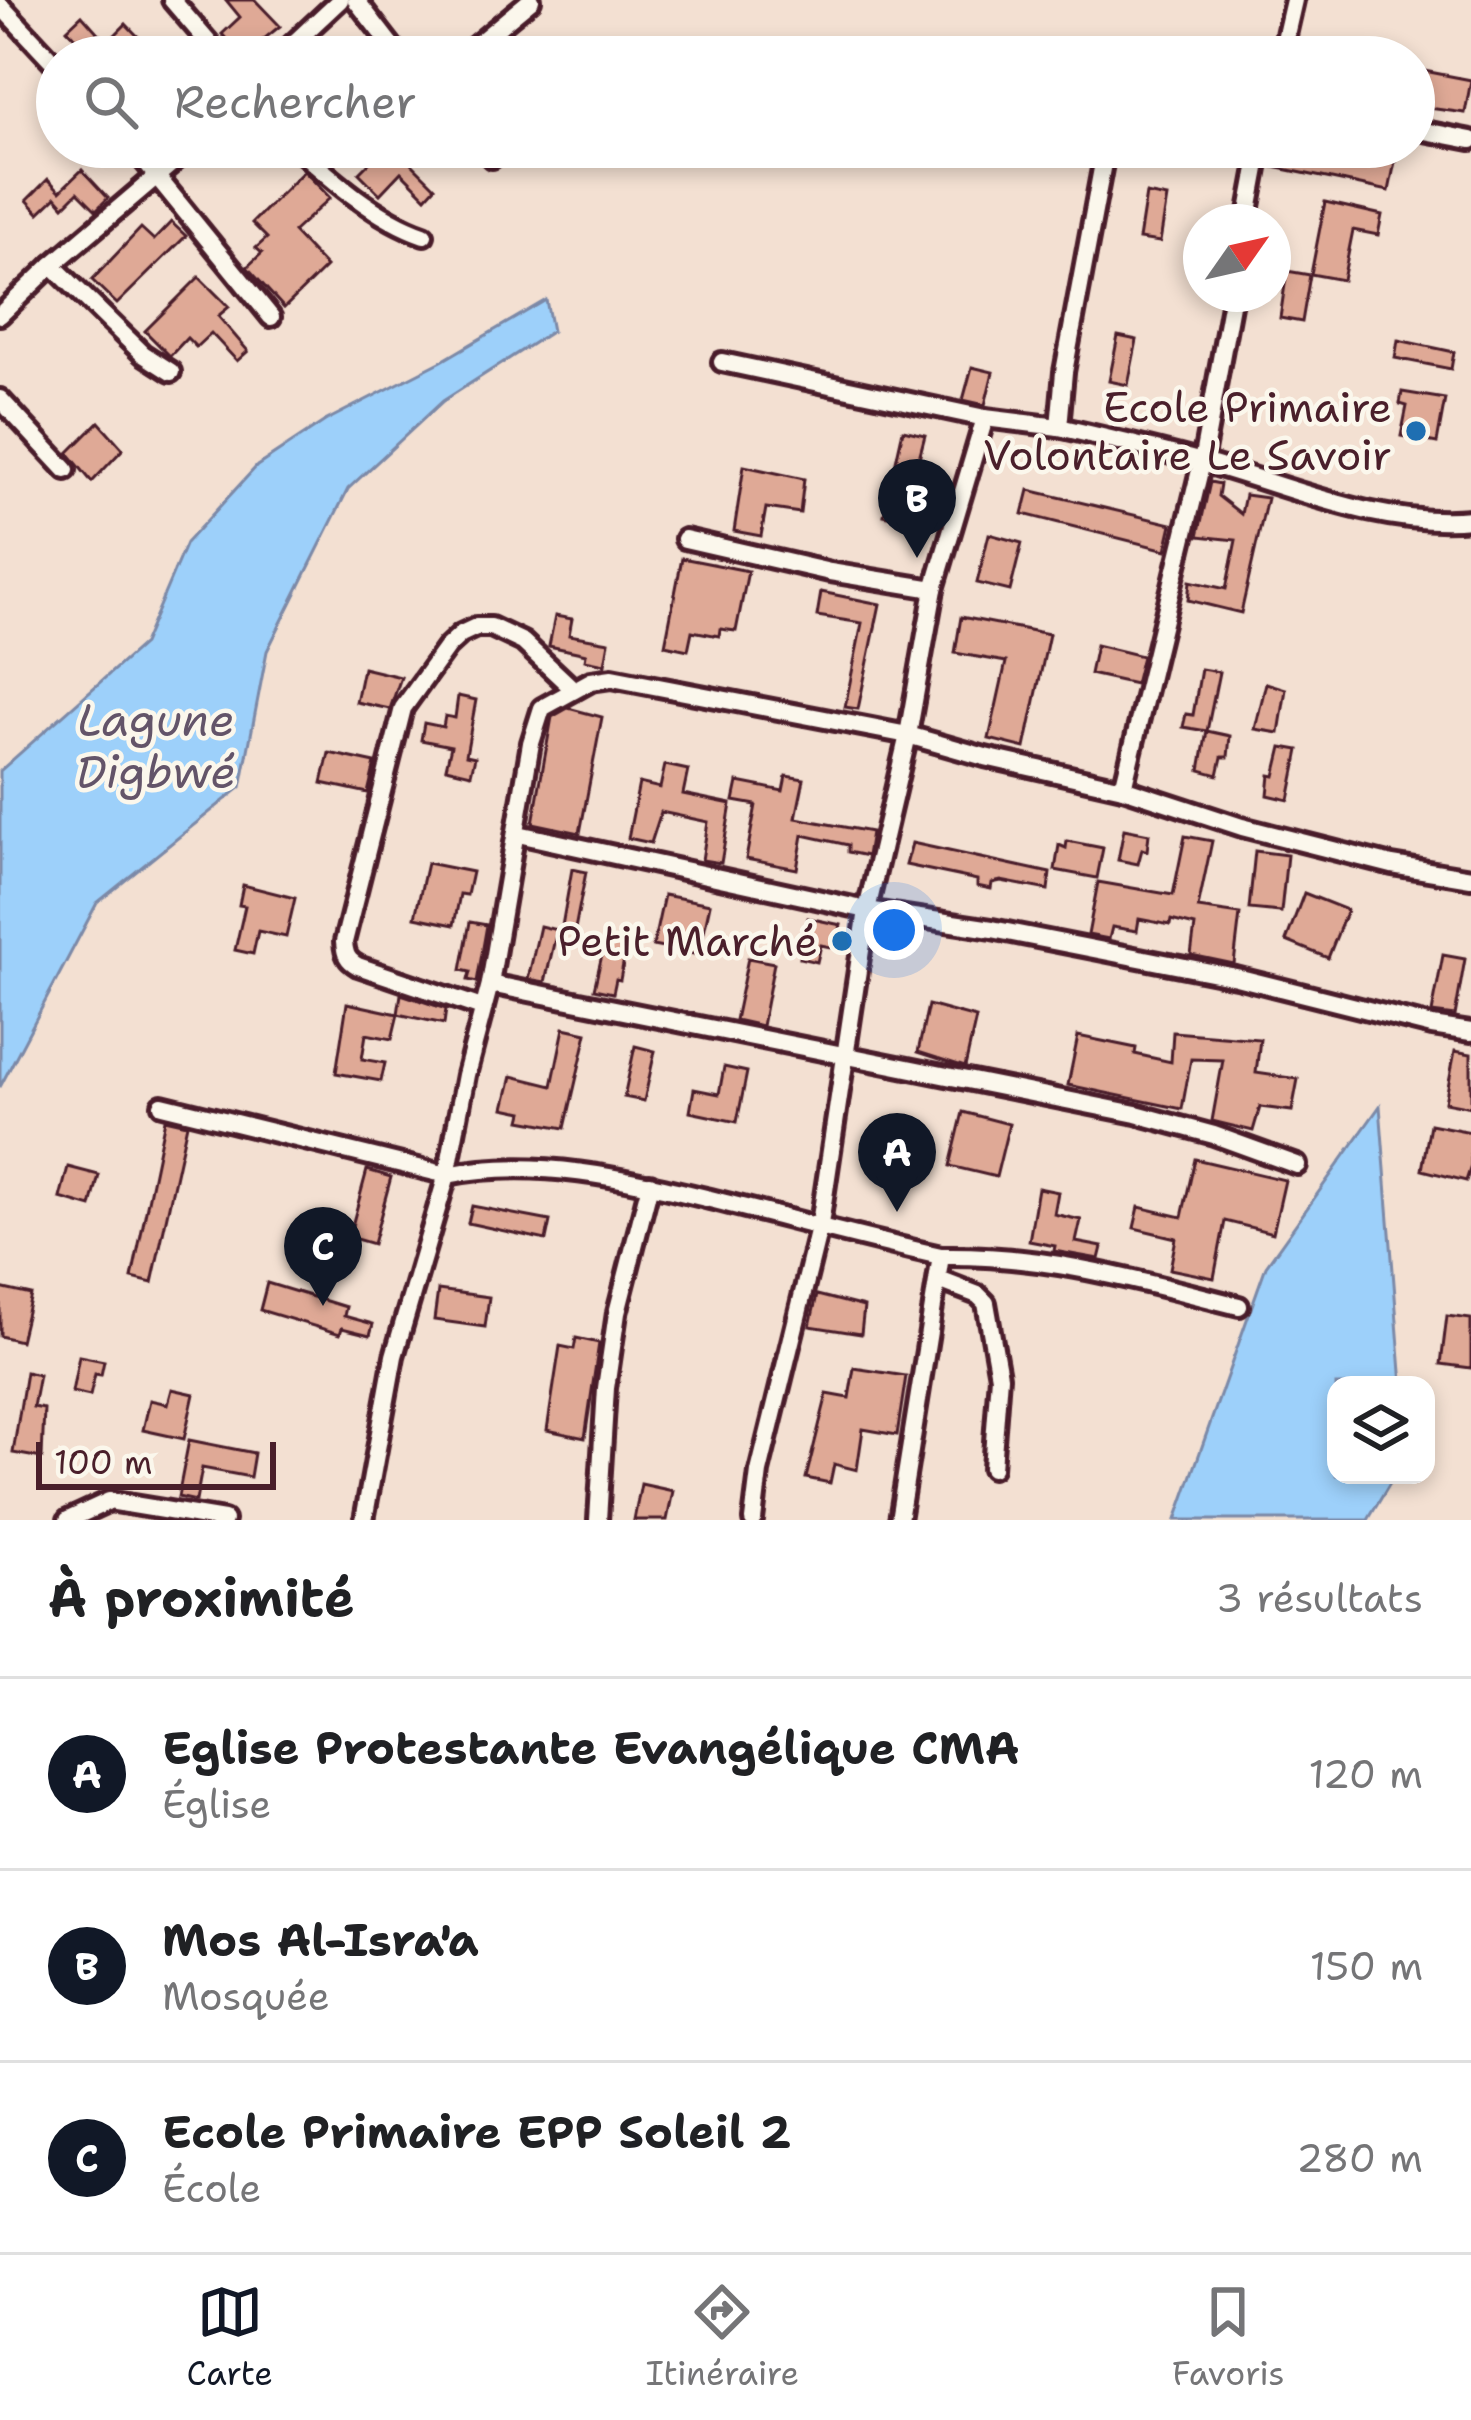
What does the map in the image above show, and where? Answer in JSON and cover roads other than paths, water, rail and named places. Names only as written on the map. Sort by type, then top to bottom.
[{"type":"street","points":[[172,0],[203,36]]},
{"type":"street","points":[[301,36],[340,0]]},
{"type":"street","points":[[356,0],[384,36]]},
{"type":"street","points":[[487,36],[531,0]]},
{"type":"street","points":[[1286,36],[1294,0]]},
{"type":"street","points":[[0,5],[36,44]]},
{"type":"street","points":[[1435,134],[1471,140]]},
{"type":"street","points":[[152,168],[272,317]]},
{"type":"street","points":[[0,315],[52,265],[169,168]]},
{"type":"street","points":[[323,168],[404,228],[424,235]]},
{"type":"street","points":[[1059,427],[1064,372],[1102,168]]},
{"type":"street","points":[[1250,204],[1257,168]]},
{"type":"street","points":[[52,265],[143,354],[171,372]]},
{"type":"street","points":[[1123,788],[1202,462],[1231,312]]},
{"type":"street","points":[[722,362],[985,418],[1059,427],[1420,521],[1471,519]]},
{"type":"street","points":[[0,399],[66,470]]},
{"type":"street","points":[[754,1520],[759,1472],[820,1224],[867,910],[908,735],[934,589],[985,418]]},
{"type":"street","points":[[685,539],[830,572],[934,589]]},
{"type":"street","points":[[482,1008],[358,966],[345,953],[403,707],[447,647],[476,627],[491,627],[524,642],[574,690]]},
{"type":"street","points":[[364,1520],[394,1356],[447,1175],[490,985],[536,720],[542,708],[574,690],[612,678],[637,681],[908,735],[1123,788],[1242,827],[1392,865],[1471,878]]},
{"type":"street","points":[[518,834],[867,910],[1214,972],[1471,1032]]},
{"type":"street","points":[[490,985],[1136,1114],[1214,1135],[1297,1166]]},
{"type":"street","points":[[162,1106],[447,1175],[520,1166],[650,1184],[941,1256],[1003,1255],[1101,1271],[1239,1306]]},
{"type":"street","points":[[598,1520],[606,1388],[617,1313],[650,1184]]},
{"type":"street","points":[[899,1520],[941,1256]]},
{"type":"street","points":[[939,1280],[978,1295],[986,1304],[999,1376],[992,1468]]},
{"type":"street","points":[[68,1520],[109,1501],[224,1520]]},
{"type":"water","name":"Lagune Digbwé","points":[[546,300],[552,331],[443,401],[348,489],[267,651],[241,787],[97,903],[0,1087],[0,771],[143,644],[186,543],[257,466],[325,421]]},
{"type":"water","points":[[1380,1106],[1401,1376],[1327,1376],[1327,1484],[1390,1484],[1368,1520],[1176,1520],[1266,1266]]},
{"type":"place","name":"Ecole Primaire Volontaire Le Savoir","points":[[1416,431]]},
{"type":"place","name":"Mos Al-Isra'a","points":[[917,558]]},
{"type":"place","name":"Petit Marché","points":[[842,941]]},
{"type":"place","name":"Eglise Protestante Evangélique CMA","points":[[897,1212]]},
{"type":"place","name":"Ecole Primaire EPP Soleil 2","points":[[323,1306]]}]
